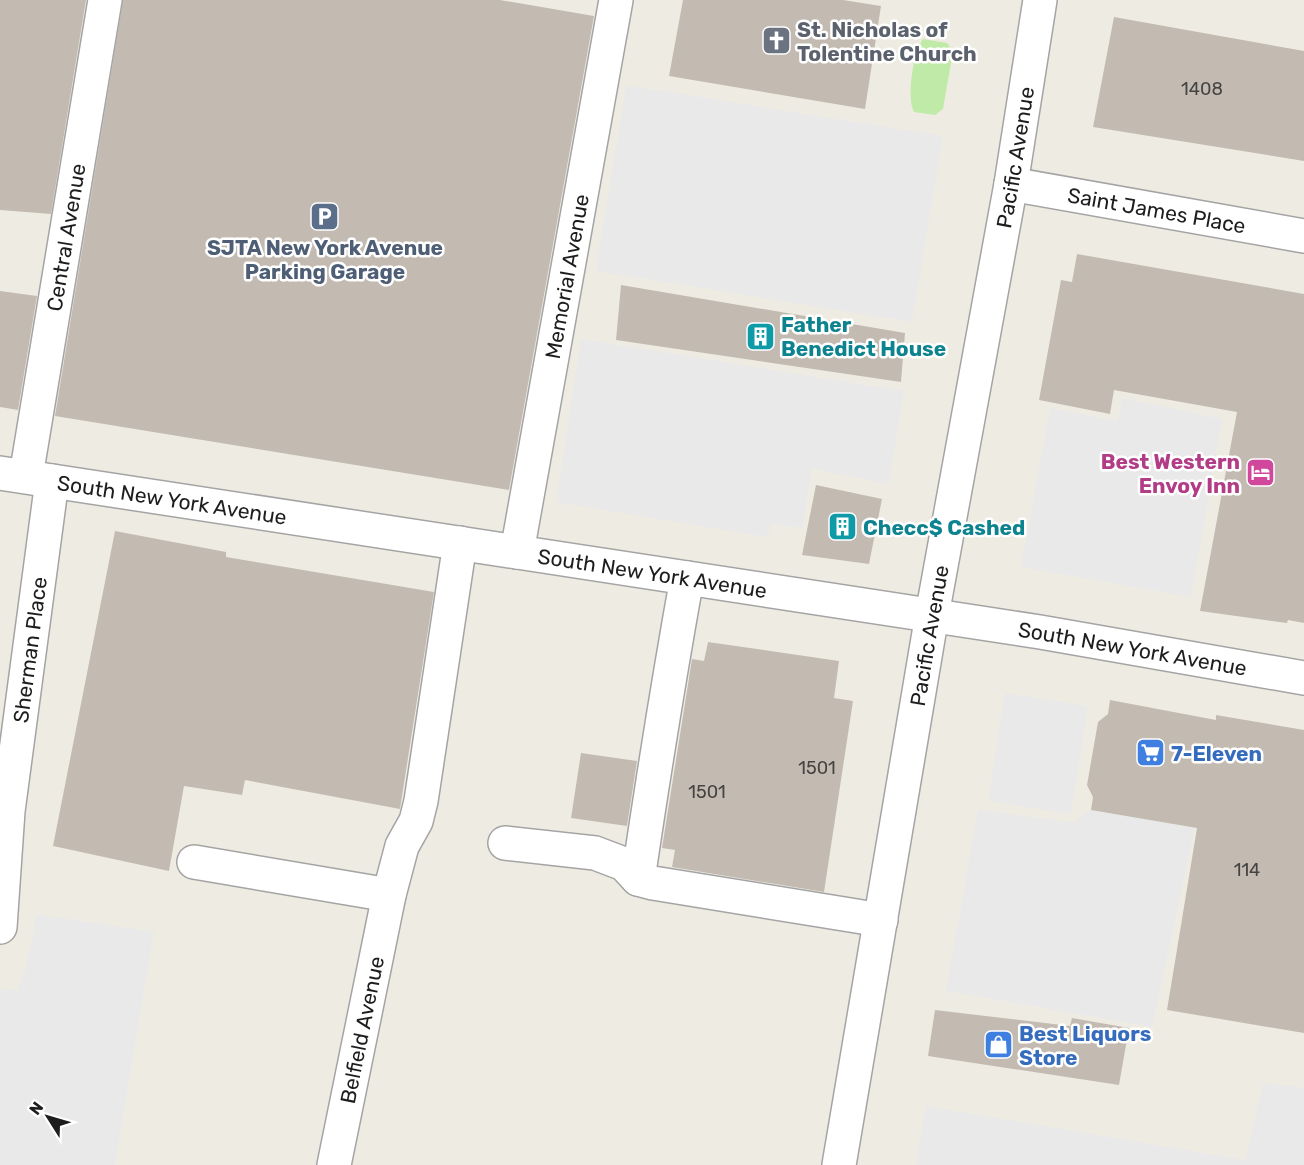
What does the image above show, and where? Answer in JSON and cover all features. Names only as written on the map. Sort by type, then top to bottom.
[{"type":"street","name":"Central Avenue","points":[[26,477],[105,0]]},
{"type":"street","name":"Memorial Avenue","points":[[517,552],[616,0]]},
{"type":"street","name":"Pacific Avenue","points":[[839,1165],[932,615],[1011,184],[1040,0]]},
{"type":"street","name":"Saint James Place","points":[[1011,184],[1304,236]]},
{"type":"street","name":"South New York Avenue","points":[[26,477],[932,615],[1304,678]]},
{"type":"street","name":"Sherman Place","points":[[0,927],[26,477]]},
{"type":"street","name":"Belfield Avenue","points":[[334,1165],[389,895],[402,846],[416,821],[421,801],[460,543]]},
{"type":"street","points":[[638,879],[658,758],[666,690],[687,578]]},
{"type":"street","points":[[505,843],[595,853],[624,864],[638,879],[729,897],[881,920]]},
{"type":"street","points":[[194,862],[389,895]]},
{"type":"green space","points":[[923,39],[947,43],[953,51],[943,109],[935,115],[914,112],[912,105],[912,75],[916,54]]},
{"type":"shaded area","points":[[626,85],[943,136],[912,322],[596,271]]},
{"type":"shaded area","points":[[581,339],[904,391],[889,484],[812,469],[802,528],[772,524],[767,537],[556,502]]},
{"type":"shaded area","points":[[1122,398],[1222,419],[1191,597],[1021,567],[1050,408],[1118,421]]},
{"type":"shaded area","points":[[1005,693],[1088,706],[1071,814],[988,801]]},
{"type":"shaded area","points":[[978,810],[1073,822],[1091,810],[1195,827],[1152,1027],[946,991]]},
{"type":"shaded area","points":[[37,914],[154,932],[115,1165],[0,1165],[0,988],[17,990],[25,972]]},
{"type":"shaded area","points":[[1263,1083],[1304,1088],[1304,1165],[916,1165],[926,1106],[1245,1160]]},
{"type":"building","points":[[0,0],[86,0],[51,214],[0,210]]},
{"type":"building","name":"SJTA New York Avenue Parking Garage","points":[[123,0],[500,0],[594,16],[509,490],[55,416]]},
{"type":"building","name":"St. Nicholas of Tolentine Church","points":[[683,0],[843,0],[881,6],[865,109],[669,76]]},
{"type":"building","points":[[1114,17],[1304,51],[1304,161],[1093,127]]},
{"type":"building","name":"Best Western Envoy Inn","points":[[1077,254],[1304,294],[1304,623],[1288,620],[1287,623],[1200,611],[1237,412],[1114,390],[1110,414],[1039,400],[1061,280],[1072,282]]},
{"type":"building","name":"Father Benedict House","points":[[621,285],[905,333],[901,382],[616,340]]},
{"type":"building","points":[[0,291],[37,296],[18,410],[0,407]]},
{"type":"building","name":"Checc$ Cashed","points":[[816,485],[882,499],[869,564],[802,555]]},
{"type":"building","points":[[115,531],[226,552],[226,557],[434,592],[400,809],[245,780],[242,795],[184,786],[169,871],[53,846]]},
{"type":"building","points":[[708,642],[839,661],[834,698],[853,701],[824,892],[672,867],[675,850],[662,848],[692,659],[704,661]]},
{"type":"building","points":[[1110,700],[1216,720],[1216,715],[1304,730],[1304,1033],[1167,1010],[1197,828],[1091,810],[1093,797],[1087,785],[1098,722],[1108,714]]},
{"type":"building","points":[[581,753],[637,761],[627,826],[571,818]]},
{"type":"building","name":"Best Liquors Store","points":[[935,1010],[1070,1026],[1072,1018],[1129,1028],[1119,1085],[928,1056]]},
{"type":"place","name":"St. Nicholas of Tolentine Church","points":[[776,41]]},
{"type":"place","name":"SJTA New York Avenue Parking Garage","points":[[325,216]]},
{"type":"place","name":"Father Benedict House","points":[[760,336]]},
{"type":"place","name":"Best Western Envoy Inn","points":[[1261,473]]},
{"type":"place","name":"Checc$ Cashed","points":[[842,527]]},
{"type":"place","name":"7-Eleven","points":[[1150,753]]},
{"type":"place","name":"Best Liquors Store","points":[[998,1045]]}]
